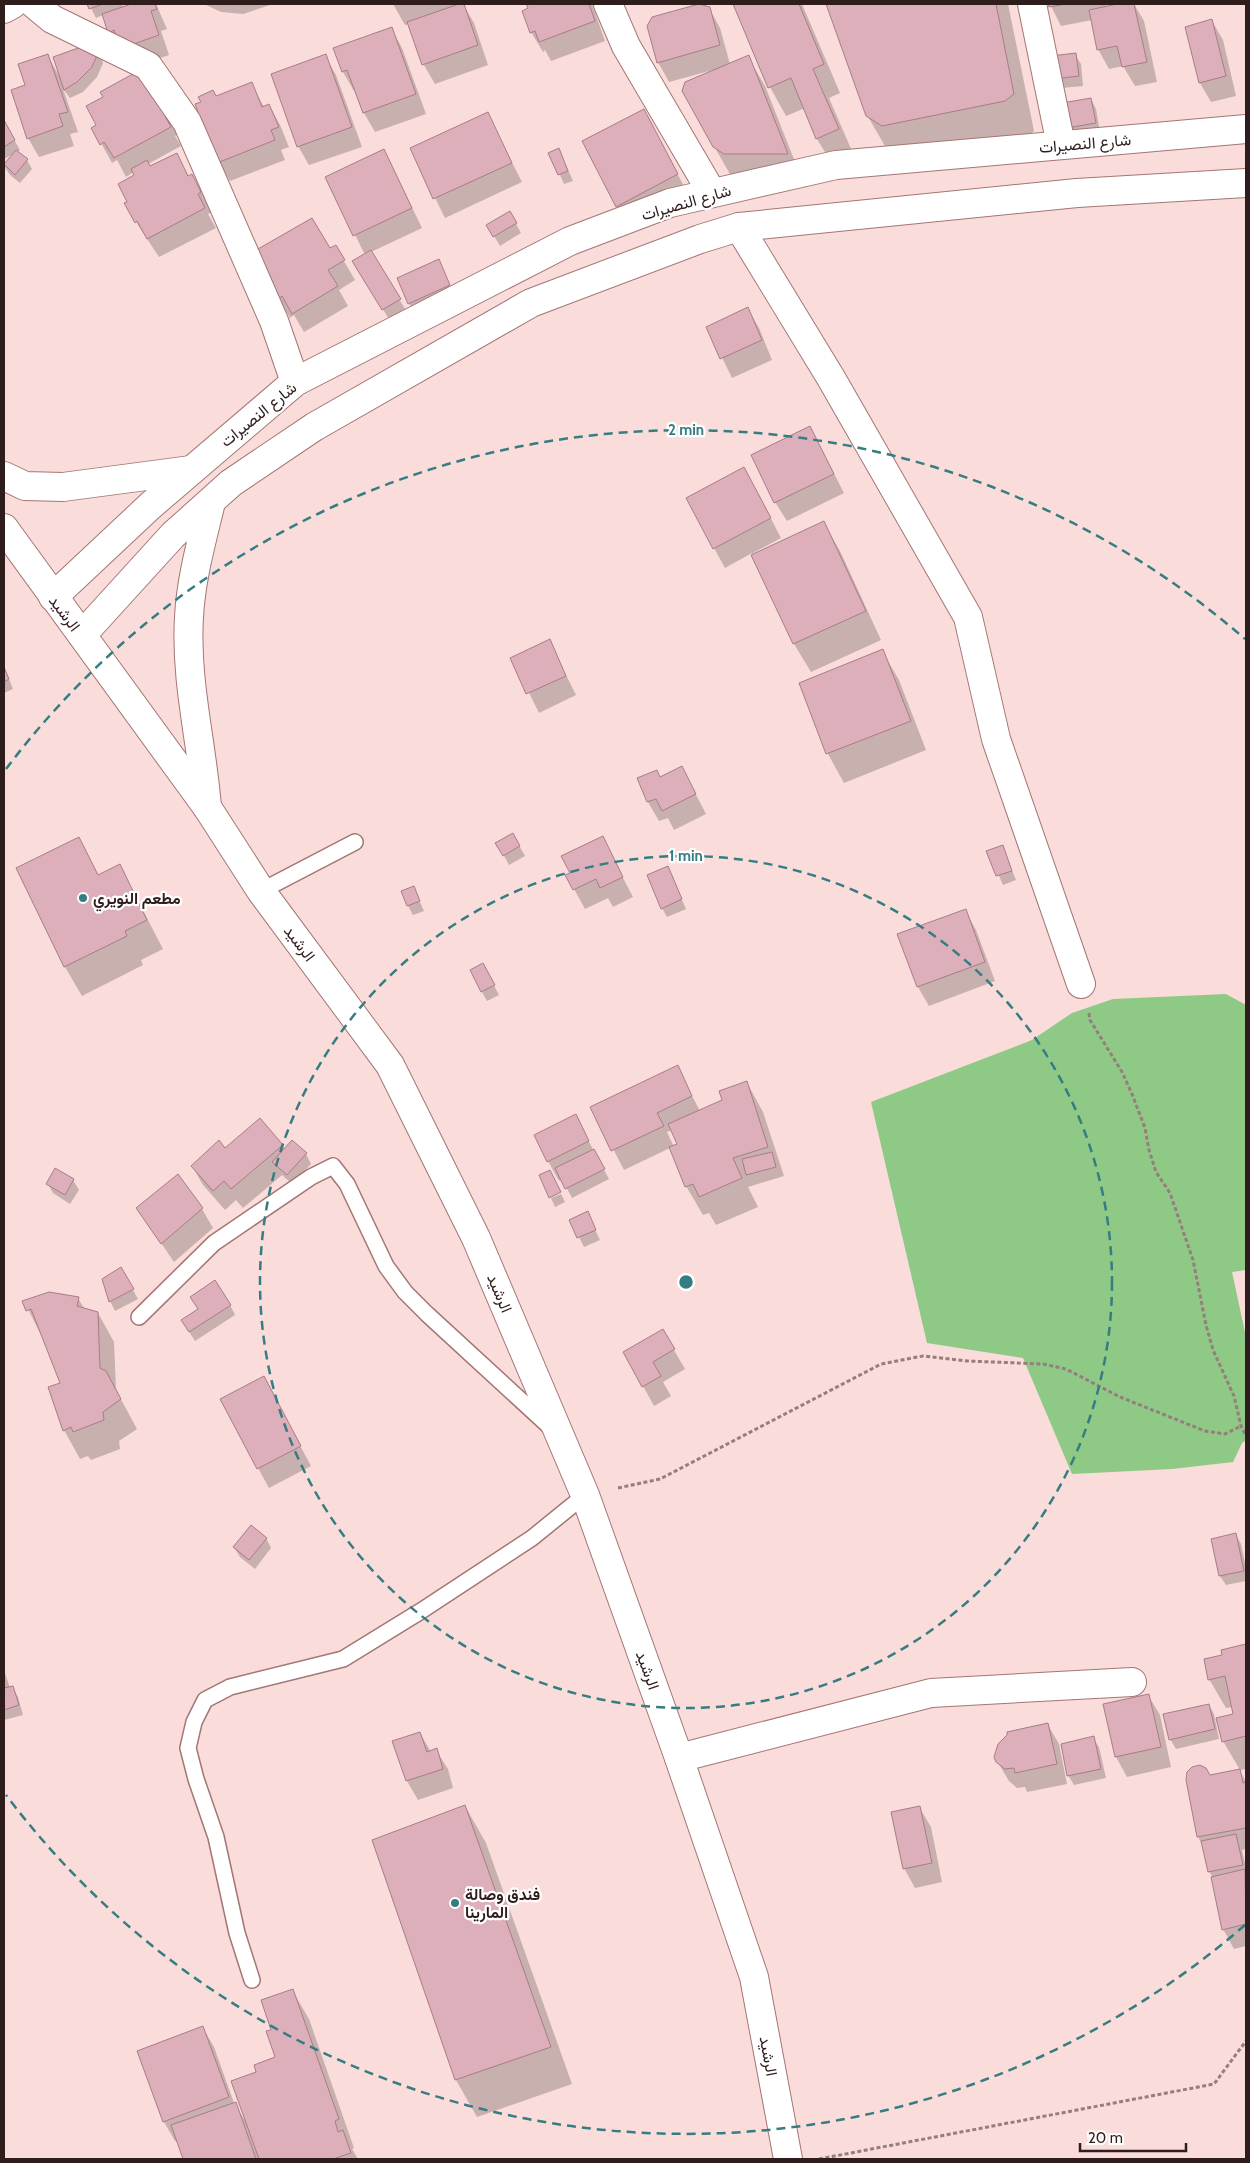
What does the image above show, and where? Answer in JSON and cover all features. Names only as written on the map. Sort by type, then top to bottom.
[{"type":"main road","points":[[4,9],[13,4]]},
{"type":"main road","points":[[34,4],[52,19],[148,66],[187,122],[274,321],[295,382]]},
{"type":"main road","points":[[608,4],[626,46],[712,193]]},
{"type":"main road","points":[[1032,4],[1061,145]]},
{"type":"main road","name":"شارع النصيرات","points":[[53,596],[192,470],[295,382],[570,241],[670,203],[836,165],[1246,129]]},
{"type":"main road","points":[[82,635],[173,535],[231,483],[314,427],[530,303],[700,239],[739,227],[1078,193],[1246,183]]},
{"type":"main road","points":[[739,227],[831,378],[968,617],[996,739],[1082,984]]},
{"type":"main road","points":[[4,476],[25,486],[63,487],[192,470]]},
{"type":"main road","points":[[207,807],[204,764],[191,689],[189,619],[192,582],[211,502]]},
{"type":"main road","name":"الرشيد","points":[[4,528],[207,807],[261,891],[390,1065],[476,1238],[585,1495],[679,1758],[754,1977],[788,2159]]},
{"type":"main road","points":[[679,1758],[931,1693],[1132,1682]]},
{"type":"lane","points":[[261,891],[355,842]]},
{"type":"lane","points":[[139,1316],[214,1243],[311,1176],[333,1166],[348,1184],[386,1266],[406,1292],[427,1314],[560,1436]]},
{"type":"lane","points":[[252,1980],[237,1933],[216,1837],[196,1779],[188,1748],[194,1722],[205,1700],[230,1687],[343,1658],[421,1611],[532,1538],[585,1495]]},
{"type":"path","points":[[1082,984],[1090,1020],[1122,1072],[1145,1128],[1156,1172],[1170,1193],[1193,1260],[1206,1326],[1213,1350],[1234,1396],[1241,1426],[1246,1436]]},
{"type":"path","points":[[585,1495],[660,1479],[881,1364],[923,1356],[1043,1364],[1066,1369],[1120,1397],[1205,1431],[1225,1434],[1241,1426]]},
{"type":"path","points":[[819,2159],[1214,2084],[1246,2041]]},
{"type":"green space","points":[[1226,994],[1246,1005],[1246,1270],[1232,1272],[1246,1337],[1246,1440],[1242,1443],[1233,1462],[1172,1469],[1072,1474],[1023,1358],[927,1343],[871,1102],[1032,1040],[1072,1013],[1113,999]]},
{"type":"building","points":[[87,4],[103,4],[89,9]]},
{"type":"building","points":[[131,4],[155,4],[157,9],[151,11],[159,35],[120,49],[114,30],[108,33],[102,14]]},
{"type":"building","points":[[459,4],[464,4],[478,45],[422,65],[407,22]]},
{"type":"building","points":[[526,4],[589,4],[595,21],[539,42],[535,31],[530,33],[522,11],[528,8]]},
{"type":"building","points":[[699,4],[710,7],[720,45],[657,63],[647,26],[652,17]]},
{"type":"building","points":[[733,4],[799,4],[824,64],[813,69],[839,129],[816,139],[791,78],[768,88]]},
{"type":"building","points":[[826,4],[996,4],[1014,94],[1005,101],[882,126],[866,116]]},
{"type":"building","points":[[1048,4],[1066,4],[1049,7]]},
{"type":"building","points":[[1117,4],[1134,4],[1147,62],[1122,67],[1117,46],[1097,50],[1089,10]]},
{"type":"building","points":[[1212,19],[1226,76],[1199,83],[1185,27]]},
{"type":"building","points":[[392,27],[416,94],[363,113],[347,70],[342,72],[333,48]]},
{"type":"building","points":[[95,42],[98,53],[92,67],[77,82],[64,90],[53,57]]},
{"type":"building","points":[[1076,53],[1079,76],[1054,79],[1051,56]]},
{"type":"building","points":[[48,54],[68,112],[59,114],[63,126],[27,139],[11,90],[25,85],[18,64]]},
{"type":"building","points":[[326,54],[352,127],[297,147],[271,74]]},
{"type":"building","points":[[749,55],[788,154],[724,154],[713,147],[682,91],[685,82]]},
{"type":"building","points":[[140,70],[171,112],[165,116],[171,127],[114,158],[104,142],[100,145],[91,128],[96,125],[86,106],[103,97],[100,92]]},
{"type":"building","points":[[252,82],[262,107],[269,104],[279,127],[271,130],[275,140],[217,163],[195,104],[201,102],[198,97],[213,90],[216,96]]},
{"type":"building","points":[[1091,98],[1096,123],[1067,128],[1062,103]]},
{"type":"building","points":[[644,109],[678,174],[616,207],[582,141]]},
{"type":"building","points":[[488,112],[512,163],[433,199],[410,148]]},
{"type":"building","points":[[4,120],[15,140],[4,147]]},
{"type":"building","points":[[559,148],[568,171],[558,175],[548,153]]},
{"type":"building","points":[[384,149],[412,208],[353,236],[325,177]]},
{"type":"building","points":[[16,150],[28,159],[15,175],[4,164]]},
{"type":"building","points":[[177,153],[188,176],[192,174],[201,192],[198,194],[205,208],[147,239],[124,203],[127,202],[118,184],[134,175],[131,169],[147,160],[150,166]]},
{"type":"building","points":[[510,211],[517,223],[493,237],[486,225]]},
{"type":"building","points":[[312,218],[330,248],[336,245],[345,260],[328,270],[338,286],[292,314],[282,296],[278,299],[251,253]]},
{"type":"building","points":[[371,250],[401,299],[382,310],[352,261]]},
{"type":"building","points":[[439,259],[450,285],[408,304],[397,278]]},
{"type":"building","points":[[748,307],[762,340],[720,359],[706,327]]},
{"type":"building","points":[[810,426],[834,474],[774,503],[751,455]]},
{"type":"building","points":[[744,467],[771,518],[713,549],[686,498]]},
{"type":"building","points":[[824,521],[866,611],[793,644],[751,555]]},
{"type":"building","points":[[550,639],[566,676],[526,694],[510,658]]},
{"type":"building","points":[[883,649],[911,721],[826,754],[799,683]]},
{"type":"building","points":[[4,667],[9,679],[4,682]]},
{"type":"building","points":[[682,766],[696,794],[662,811],[656,799],[647,802],[637,778],[657,770],[660,777]]},
{"type":"building","points":[[513,833],[520,846],[503,856],[495,843]]},
{"type":"building","points":[[603,836],[623,877],[600,888],[596,879],[573,890],[565,875],[570,873],[561,856]]},
{"type":"building","name":"مطعم النويري","points":[[79,837],[98,875],[120,864],[147,920],[125,931],[127,936],[64,967],[16,868]]},
{"type":"building","points":[[1003,845],[1012,871],[996,876],[986,851]]},
{"type":"building","points":[[668,866],[682,899],[661,909],[647,875]]},
{"type":"building","points":[[414,886],[420,901],[407,906],[401,891]]},
{"type":"building","points":[[966,909],[985,962],[917,987],[897,934]]},
{"type":"building","points":[[483,963],[495,985],[481,992],[470,970]]},
{"type":"building","points":[[678,1065],[692,1096],[657,1113],[664,1126],[611,1151],[590,1107]]},
{"type":"building","points":[[747,1081],[768,1147],[733,1158],[742,1178],[699,1197],[693,1184],[685,1187],[669,1147],[677,1144],[668,1124],[722,1100],[719,1091]]},
{"type":"building","points":[[576,1114],[589,1141],[547,1162],[534,1135]]},
{"type":"building","points":[[260,1118],[283,1145],[231,1189],[224,1181],[213,1191],[191,1166],[219,1140],[225,1148]]},
{"type":"building","points":[[292,1140],[307,1153],[287,1175],[272,1162]]},
{"type":"building","points":[[594,1149],[605,1169],[565,1189],[555,1168]]},
{"type":"building","points":[[772,1152],[776,1167],[746,1175],[742,1159]]},
{"type":"building","points":[[55,1168],[74,1179],[65,1195],[46,1184]]},
{"type":"building","points":[[550,1170],[561,1192],[549,1198],[539,1175]]},
{"type":"building","points":[[178,1174],[203,1208],[161,1244],[136,1208]]},
{"type":"building","points":[[588,1211],[596,1230],[577,1238],[569,1220]]},
{"type":"building","points":[[121,1267],[134,1289],[109,1302],[102,1279]]},
{"type":"building","points":[[215,1280],[231,1305],[189,1332],[181,1320],[198,1309],[190,1297]]},
{"type":"building","points":[[49,1292],[79,1297],[77,1306],[98,1312],[100,1368],[106,1371],[121,1399],[103,1412],[104,1420],[73,1432],[71,1427],[63,1431],[48,1387],[60,1383],[31,1309],[26,1311],[22,1301]]},
{"type":"building","points":[[663,1329],[675,1349],[653,1362],[661,1376],[642,1387],[623,1352]]},
{"type":"building","points":[[264,1376],[301,1446],[257,1469],[220,1399]]},
{"type":"building","points":[[251,1525],[267,1538],[249,1560],[233,1547]]},
{"type":"building","points":[[1236,1533],[1244,1571],[1219,1576],[1211,1539]]},
{"type":"building","points":[[1246,1644],[1246,1736],[1222,1742],[1216,1718],[1233,1714],[1225,1676],[1208,1680],[1204,1659],[1222,1655],[1221,1650]]},
{"type":"building","points":[[13,1686],[19,1705],[4,1710],[4,1688]]},
{"type":"building","points":[[1149,1694],[1161,1747],[1115,1757],[1103,1704]]},
{"type":"building","points":[[1209,1704],[1215,1729],[1169,1740],[1163,1714]]},
{"type":"building","points":[[1048,1723],[1057,1764],[1015,1773],[1014,1768],[1005,1769],[996,1762],[994,1757],[998,1744],[1007,1735],[1007,1732]]},
{"type":"building","points":[[420,1732],[427,1752],[437,1748],[443,1769],[406,1781],[392,1741]]},
{"type":"building","points":[[1094,1736],[1101,1769],[1067,1776],[1061,1744]]},
{"type":"building","points":[[1200,1765],[1206,1768],[1210,1775],[1240,1769],[1243,1783],[1246,1782],[1246,1828],[1197,1837],[1186,1780],[1187,1772],[1192,1767]]},
{"type":"building","points":[[465,1805],[551,2047],[455,2080],[372,1840]]},
{"type":"building","points":[[920,1806],[932,1863],[903,1869],[891,1812]]},
{"type":"building","points":[[1236,1834],[1243,1865],[1208,1872],[1201,1841]]},
{"type":"building","points":[[1245,1869],[1246,1924],[1222,1930],[1211,1877]]},
{"type":"building","points":[[293,1989],[339,2119],[335,2121],[338,2132],[343,2130],[351,2153],[333,2159],[259,2159],[231,2081],[256,2072],[254,2065],[275,2057],[266,2031],[271,2030],[261,2000]]},
{"type":"building","points":[[203,2026],[229,2097],[163,2122],[137,2051]]},
{"type":"building","points":[[236,2102],[256,2159],[183,2159],[171,2125]]},
{"type":"place","name":"مطعم النويري","points":[[83,898]]},
{"type":"place","name":"فندق وصالة المارينا","points":[[455,1903]]}]
